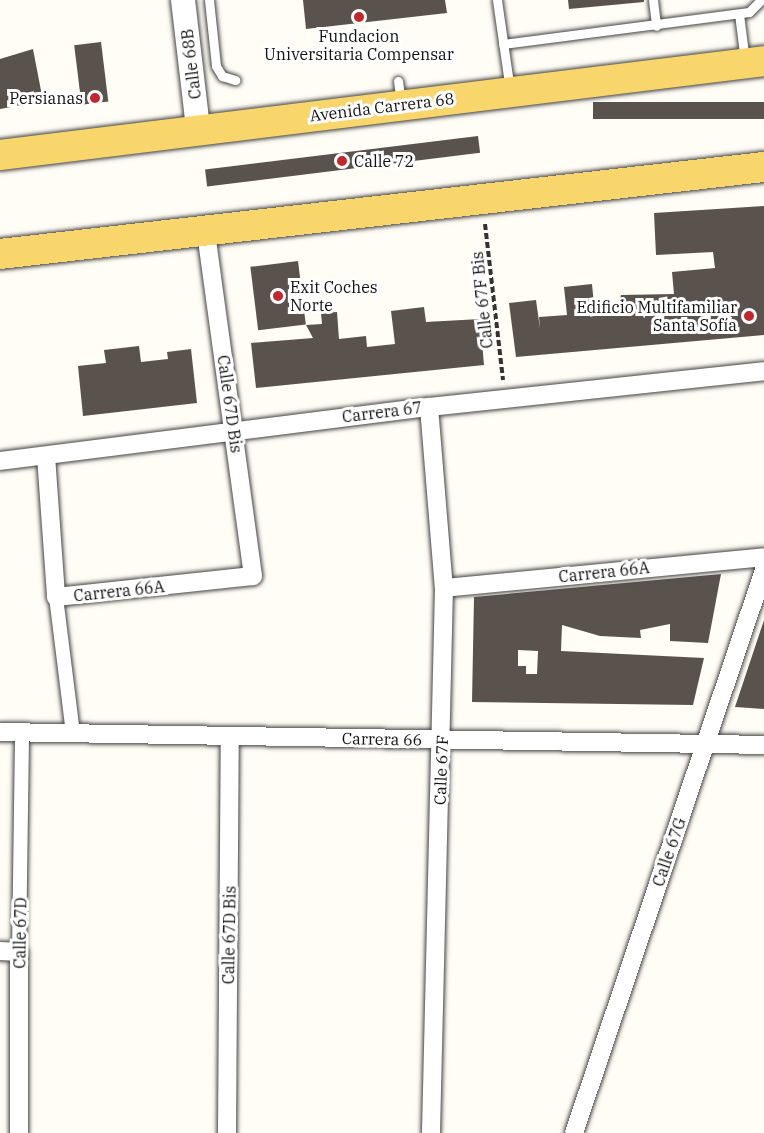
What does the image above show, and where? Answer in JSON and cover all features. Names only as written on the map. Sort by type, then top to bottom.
[{"type":"main road","name":"Avenida Carrera 68","points":[[0,155],[198,129],[400,92],[510,92],[755,62]]},
{"type":"main road","points":[[0,254],[764,167]]},
{"type":"street","name":"Calle 68B","points":[[183,0],[198,129]]},
{"type":"street","name":"Calle 67D Bis","points":[[206,232],[254,576]]},
{"type":"street","name":"Carrera 67","points":[[0,461],[429,406],[764,371]]},
{"type":"street","name":"Calle 67F","points":[[429,406],[444,588],[431,1133]]},
{"type":"street","points":[[46,456],[56,597],[73,734]]},
{"type":"street","name":"Carrera 66A","points":[[444,588],[764,557]]},
{"type":"street","name":"Calle 67G","points":[[574,1133],[764,570]]},
{"type":"street","name":"Carrera 66A","points":[[56,597],[254,576]]},
{"type":"street","name":"Carrera 66","points":[[0,732],[764,746]]},
{"type":"street","name":"Calle 67D","points":[[19,1133],[22,733]]},
{"type":"street","name":"Calle 67D Bis","points":[[227,1133],[230,736]]},
{"type":"street","points":[[0,951],[19,952]]},
{"type":"lane","points":[[209,0],[216,66],[222,76],[235,80]]},
{"type":"lane","points":[[497,0],[510,92]]},
{"type":"lane","points":[[653,0],[656,26]]},
{"type":"lane","points":[[503,44],[739,14],[755,9],[761,0]]},
{"type":"lane","points":[[739,14],[755,62]]},
{"type":"path","name":"Calle 67F Bis","points":[[482,199],[505,398]]},
{"type":"building","name":"Fundacion Universitaria Compensar","points":[[303,0],[445,0],[447,13],[306,29]]},
{"type":"building","points":[[568,0],[644,0],[644,2],[569,9]]},
{"type":"building","points":[[101,42],[108,102],[82,105],[74,45]]},
{"type":"building","points":[[33,49],[43,101],[0,109],[0,59]]},
{"type":"building","points":[[593,102],[764,102],[764,119],[593,119]]},
{"type":"building","name":"Calle 72","points":[[478,136],[480,153],[207,186],[205,170]]},
{"type":"building","points":[[764,206],[764,335],[516,357],[509,303],[536,300],[540,329],[539,317],[567,315],[564,287],[592,284],[594,305],[619,303],[621,295],[674,294],[672,272],[715,268],[713,252],[656,255],[654,213]]},
{"type":"building","name":"Exit Coches Norte","points":[[298,261],[306,325],[258,330],[250,267]]},
{"type":"building","points":[[424,307],[426,322],[480,319],[484,365],[256,388],[251,343],[313,338],[306,325],[322,324],[321,313],[337,312],[339,339],[366,336],[367,347],[395,344],[391,311]]},
{"type":"building","points":[[139,346],[141,362],[168,359],[167,352],[191,349],[197,403],[83,416],[78,366],[106,363],[104,350]]},
{"type":"building","points":[[721,574],[708,643],[670,641],[670,624],[640,630],[641,638],[600,636],[562,625],[561,651],[704,658],[693,705],[472,702],[474,597]],"holes":[[[518,650],[538,651],[537,674],[526,674],[526,666],[518,666]]]},
{"type":"building","points":[[764,620],[764,709],[735,707]]},
{"type":"place","name":"Fundacion Universitaria Compensar","points":[[359,17]]},
{"type":"place","name":"Persianas","points":[[95,98]]},
{"type":"place","name":"Calle 72","points":[[342,161]]},
{"type":"place","name":"Exit Coches Norte","points":[[278,296]]},
{"type":"place","name":"Edificio Multifamiliar Santa Sofía","points":[[749,316]]}]
